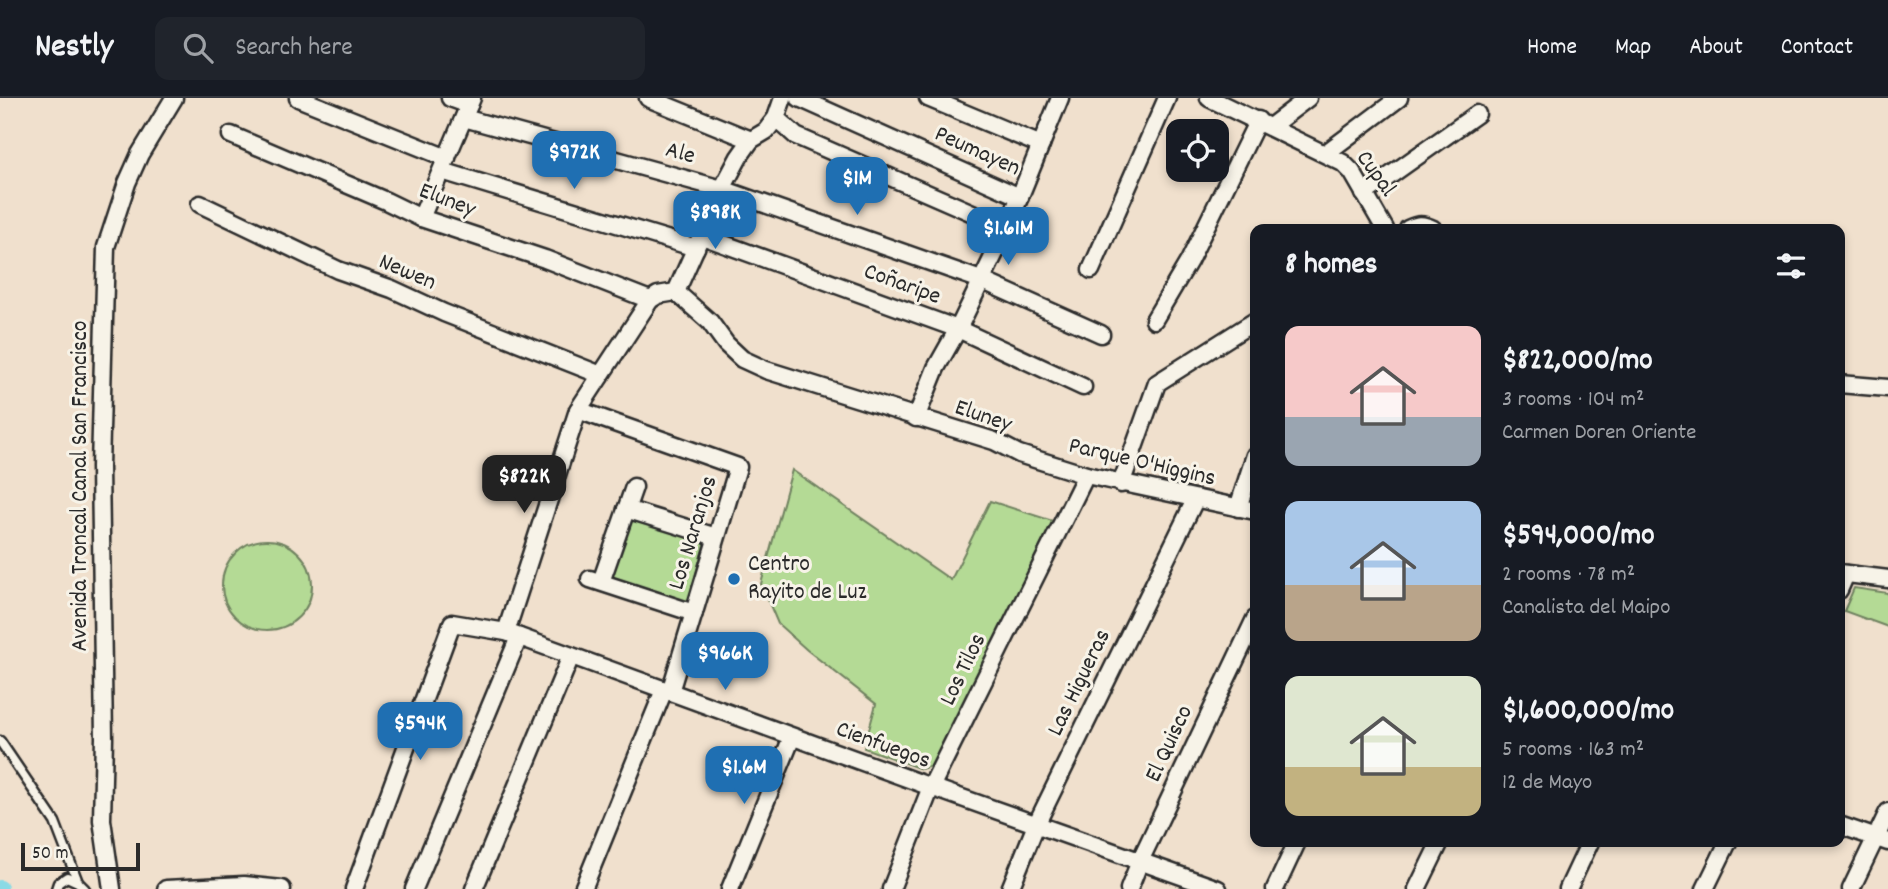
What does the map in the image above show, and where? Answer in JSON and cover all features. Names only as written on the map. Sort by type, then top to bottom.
[{"type":"street","name":"Avenida Troncal Canal San Francisco","points":[[112,889],[102,820],[104,738],[100,467],[106,247],[127,183],[140,154],[174,98]]},
{"type":"street","name":"Coñaripe","points":[[298,98],[445,164],[699,242],[958,329],[1083,387]]},
{"type":"street","name":"Ale","points":[[450,98],[468,107],[722,189],[981,280],[1101,334]]},
{"type":"street","points":[[648,98],[751,141]]},
{"type":"street","points":[[414,889],[512,634],[578,410],[650,300],[658,295],[676,292],[738,157],[776,118],[783,98]]},
{"type":"street","name":"Peumayen","points":[[799,98],[1020,197]]},
{"type":"street","points":[[928,98],[1041,145]]},
{"type":"street","points":[[916,418],[936,368],[1007,228],[1060,98]]},
{"type":"street","points":[[1091,270],[1167,98]]},
{"type":"street","points":[[1154,320],[1264,124],[1308,98]]},
{"type":"street","points":[[1326,153],[1399,98]]},
{"type":"street","name":"Cupal","points":[[1222,100],[1343,163],[1352,172],[1382,224]]},
{"type":"street","points":[[421,218],[468,107]]},
{"type":"street","points":[[1364,194],[1477,114]]},
{"type":"street","points":[[776,118],[796,136],[1007,228]]},
{"type":"street","name":"Eluney","points":[[231,135],[421,218],[545,259],[650,300]]},
{"type":"street","name":"Newen","points":[[200,204],[338,270],[392,289],[444,313],[601,375]]},
{"type":"street","name":"Eluney","points":[[676,292],[710,322],[726,344],[742,359],[766,370],[994,441],[1019,454]]},
{"type":"street","points":[[1121,484],[1157,383],[1250,324]]},
{"type":"street","points":[[1845,384],[1888,388]]},
{"type":"street","name":"Los Naranjos","points":[[578,410],[738,467],[694,613],[667,691],[583,889]]},
{"type":"street","name":"Parque O'Higgins","points":[[1019,454],[1121,484],[1247,510]]},
{"type":"street","name":"Los Tilos","points":[[891,889],[931,788],[1086,475]]},
{"type":"street","points":[[634,487],[596,581],[694,613]]},
{"type":"street","points":[[1247,510],[1250,489]]},
{"type":"street","name":"Las Higueras","points":[[1010,889],[1036,825],[1195,500]]},
{"type":"street","points":[[626,509],[716,537]]},
{"type":"street","points":[[1845,574],[1888,579]]},
{"type":"street","name":"Cienfuegos","points":[[354,889],[452,622],[512,634],[931,788],[1218,889]]},
{"type":"street","name":"El Quisco","points":[[1129,889],[1250,630]]},
{"type":"street","points":[[474,889],[572,656]]},
{"type":"street","points":[[730,889],[792,737]]},
{"type":"street","points":[[1851,889],[1882,839],[1888,813]]},
{"type":"street","points":[[1845,827],[1882,839]]},
{"type":"street","points":[[1275,889],[1295,847]]},
{"type":"street","points":[[1418,889],[1438,847]]},
{"type":"street","points":[[1568,889],[1588,847]]},
{"type":"street","points":[[1705,889],[1726,847]]},
{"type":"street","points":[[166,889],[244,885],[282,889]]},
{"type":"lane","points":[[0,741],[55,822],[81,886]]},
{"type":"lane","points":[[56,889],[58,883],[67,877],[81,886]]},
{"type":"green space","points":[[792,470],[951,580],[990,501],[1053,521],[932,766],[921,769],[864,748],[876,704],[778,624],[761,584]]},
{"type":"green space","points":[[631,518],[705,541],[688,603],[612,578]]},
{"type":"green space","points":[[267,540],[284,544],[299,553],[308,568],[312,585],[308,602],[299,617],[284,626],[267,630],[250,626],[235,617],[226,602],[222,585],[226,568],[235,553],[250,544]]},
{"type":"green space","points":[[1854,588],[1888,593],[1888,627],[1845,611]]},
{"type":"place","name":"Centro Rayito de Luz","points":[[734,579]]}]
